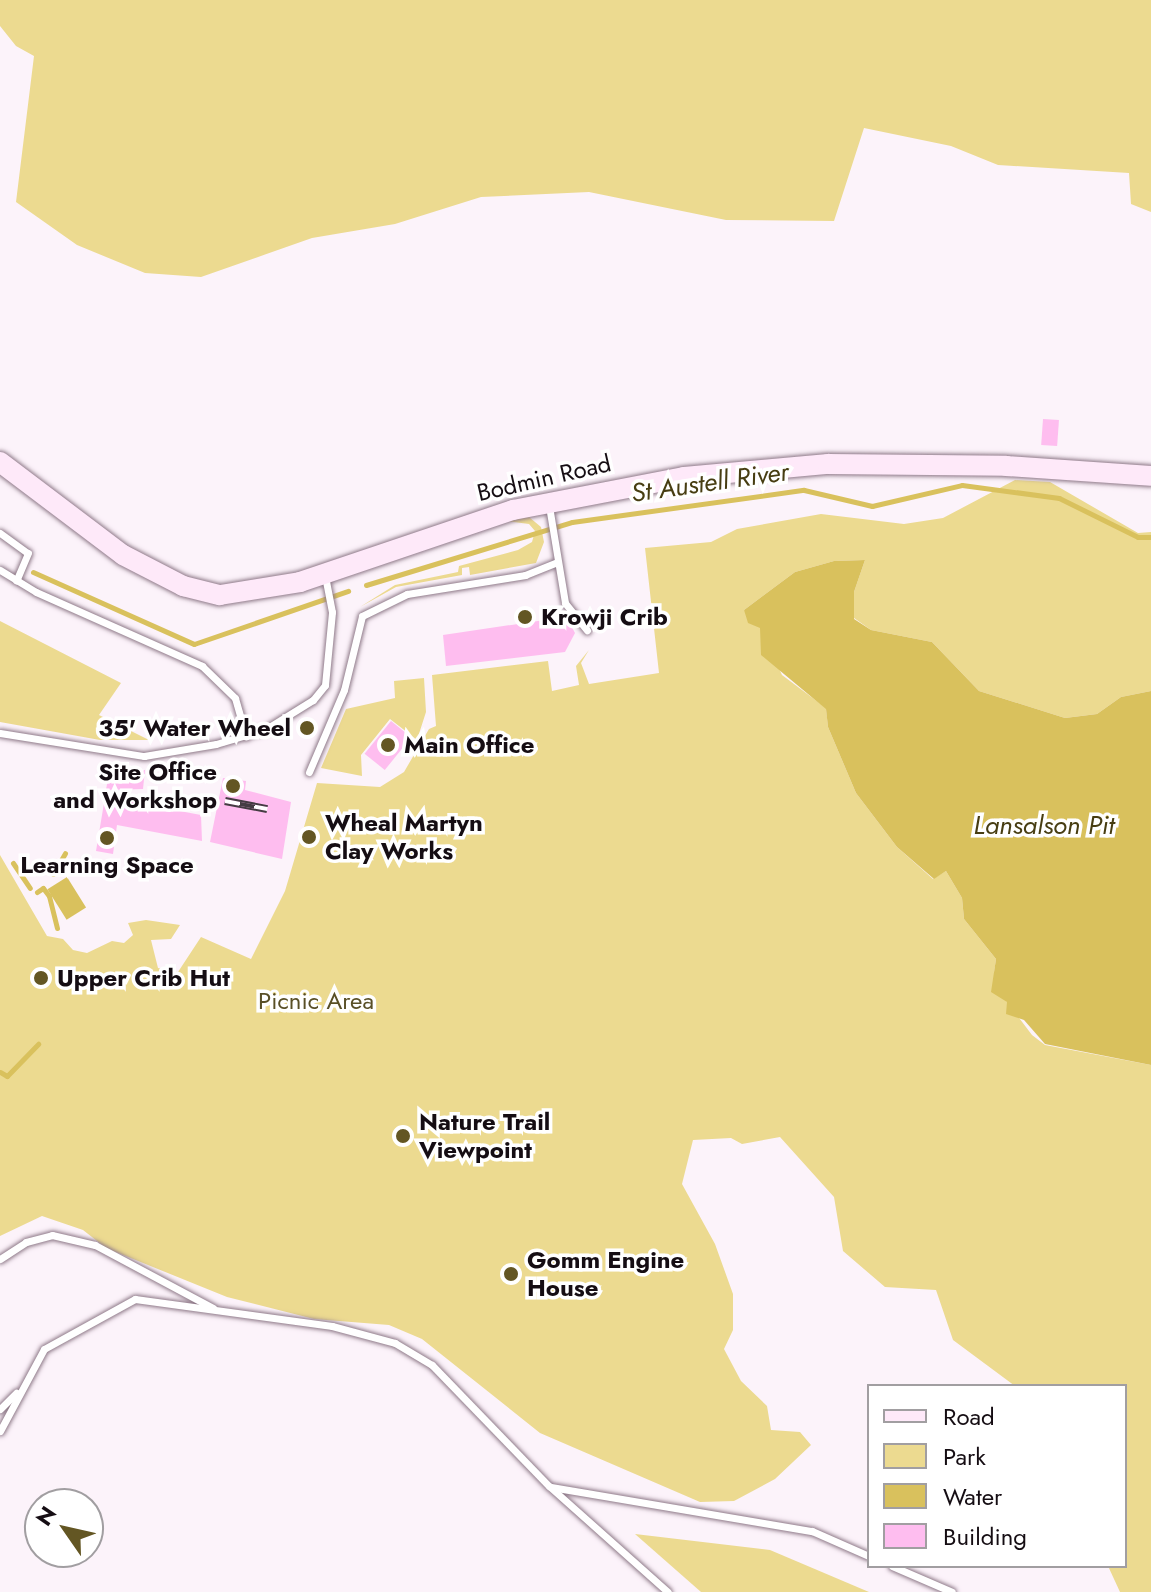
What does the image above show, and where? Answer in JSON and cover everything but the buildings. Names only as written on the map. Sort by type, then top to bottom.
[{"type":"main road","name":"Bodmin Road","points":[[0,462],[69,519],[183,586],[220,595],[255,593],[326,581],[548,507],[640,483],[828,464],[1006,466],[1151,476]]},
{"type":"lane","points":[[548,507],[569,612],[587,630]]},
{"type":"lane","points":[[0,533],[28,553],[16,581]]},
{"type":"lane","points":[[309,772],[344,690],[362,616],[407,594],[525,575],[558,562]]},
{"type":"lane","points":[[0,570],[16,581],[195,661],[235,698],[246,736]]},
{"type":"lane","points":[[0,733],[144,756],[246,736],[286,718],[325,685],[331,652],[330,602],[326,581]]},
{"type":"lane","points":[[0,1259],[26,1242],[52,1235],[95,1245],[218,1311]]},
{"type":"lane","points":[[0,1431],[44,1349],[135,1299],[332,1326],[395,1343],[432,1365],[549,1486],[668,1592]]},
{"type":"lane","points":[[0,1409],[20,1389]]},
{"type":"lane","points":[[549,1486],[812,1531],[867,1555]]},
{"type":"lane","points":[[897,1568],[952,1592]]},
{"type":"green space","points":[[0,0],[1151,0],[1151,212],[1131,204],[1129,173],[998,165],[951,146],[864,128],[834,221],[726,220],[589,192],[481,197],[395,224],[312,238],[201,277],[145,273],[77,245],[16,202],[34,56],[16,46],[0,26]]},
{"type":"green space","name":"Picnic Area","points":[[1015,480],[1050,482],[1138,533],[1151,532],[1151,691],[1121,697],[1097,714],[1065,718],[979,691],[932,642],[871,630],[854,618],[854,592],[865,560],[834,561],[795,572],[744,610],[760,627],[782,675],[826,708],[828,727],[856,793],[897,847],[933,879],[946,871],[962,898],[964,919],[996,959],[994,973],[1007,1002],[1032,1035],[1045,1045],[1151,1065],[1151,1592],[1120,1592],[1109,1568],[1127,1568],[1127,1384],[1012,1384],[953,1340],[936,1290],[885,1287],[843,1251],[834,1197],[780,1137],[742,1144],[731,1138],[693,1140],[682,1184],[715,1244],[733,1294],[733,1330],[724,1349],[741,1381],[767,1406],[771,1430],[800,1432],[811,1445],[775,1479],[734,1501],[700,1502],[540,1433],[422,1339],[389,1325],[314,1319],[227,1297],[106,1248],[83,1230],[42,1216],[0,1236],[0,855],[47,936],[63,939],[73,950],[87,953],[112,941],[124,943],[133,935],[128,923],[146,920],[180,925],[171,939],[151,940],[158,968],[178,972],[201,937],[251,959],[285,891],[317,783],[380,787],[404,772],[429,729],[436,726],[432,675],[548,661],[552,691],[579,685],[576,666],[589,650],[581,663],[589,684],[659,673],[645,548],[711,542],[737,529],[821,514],[904,524],[943,518]]},
{"type":"green space","points":[[529,517],[541,527],[544,542],[536,563],[470,575],[469,567],[462,568],[462,575],[396,587],[360,607],[395,585],[458,572],[459,566],[518,550],[532,542],[535,531],[529,524],[507,521]]},
{"type":"green space","points":[[0,621],[121,683],[99,715],[149,740],[100,740],[0,722]]},
{"type":"green space","points":[[424,678],[426,712],[417,740],[390,719],[361,755],[362,776],[321,768],[346,709],[395,698],[394,681]]},
{"type":"green space","points":[[635,1534],[770,1550],[869,1592],[701,1592]]},
{"type":"water","name":"Lansalson Pit","points":[[865,560],[854,592],[854,619],[871,630],[932,642],[979,691],[1065,718],[1097,714],[1121,697],[1151,691],[1151,1065],[1045,1044],[1024,1020],[1006,1014],[1007,1002],[991,992],[996,959],[964,919],[962,898],[946,871],[934,879],[897,847],[856,793],[828,727],[826,709],[761,655],[760,628],[748,623],[744,610],[795,572],[834,561]]},
{"type":"water","points":[[67,877],[86,908],[67,920],[47,889]]},
{"type":"waterway","name":"St Austell River","points":[[366,585],[572,522],[804,490],[872,506],[962,485],[1059,498],[1138,537],[1151,537]]},
{"type":"waterway","name":"St Austell River","points":[[33,572],[194,644],[348,591]]},
{"type":"waterway","points":[[53,874],[65,853]]},
{"type":"waterway","points":[[13,863],[30,888]]},
{"type":"waterway","points":[[37,892],[43,888],[49,896],[57,928]]},
{"type":"waterway","points":[[0,1072],[7,1076],[38,1044]]},
{"type":"railway","points":[[225,801],[267,809]]},
{"type":"place","name":"Krowji Crib","points":[[525,617]]},
{"type":"place","name":"35' Water Wheel","points":[[307,728]]},
{"type":"place","name":"Main Office","points":[[388,745]]},
{"type":"place","name":"Site Office and Workshop","points":[[233,786]]},
{"type":"place","name":"Wheal Martyn Clay Works","points":[[309,837]]},
{"type":"place","name":"Learning Space","points":[[107,838]]},
{"type":"place","name":"Upper Crib Hut","points":[[41,978]]},
{"type":"place","name":"Nature Trail Viewpoint","points":[[403,1136]]},
{"type":"place","name":"Gomm Engine House","points":[[511,1274]]}]
